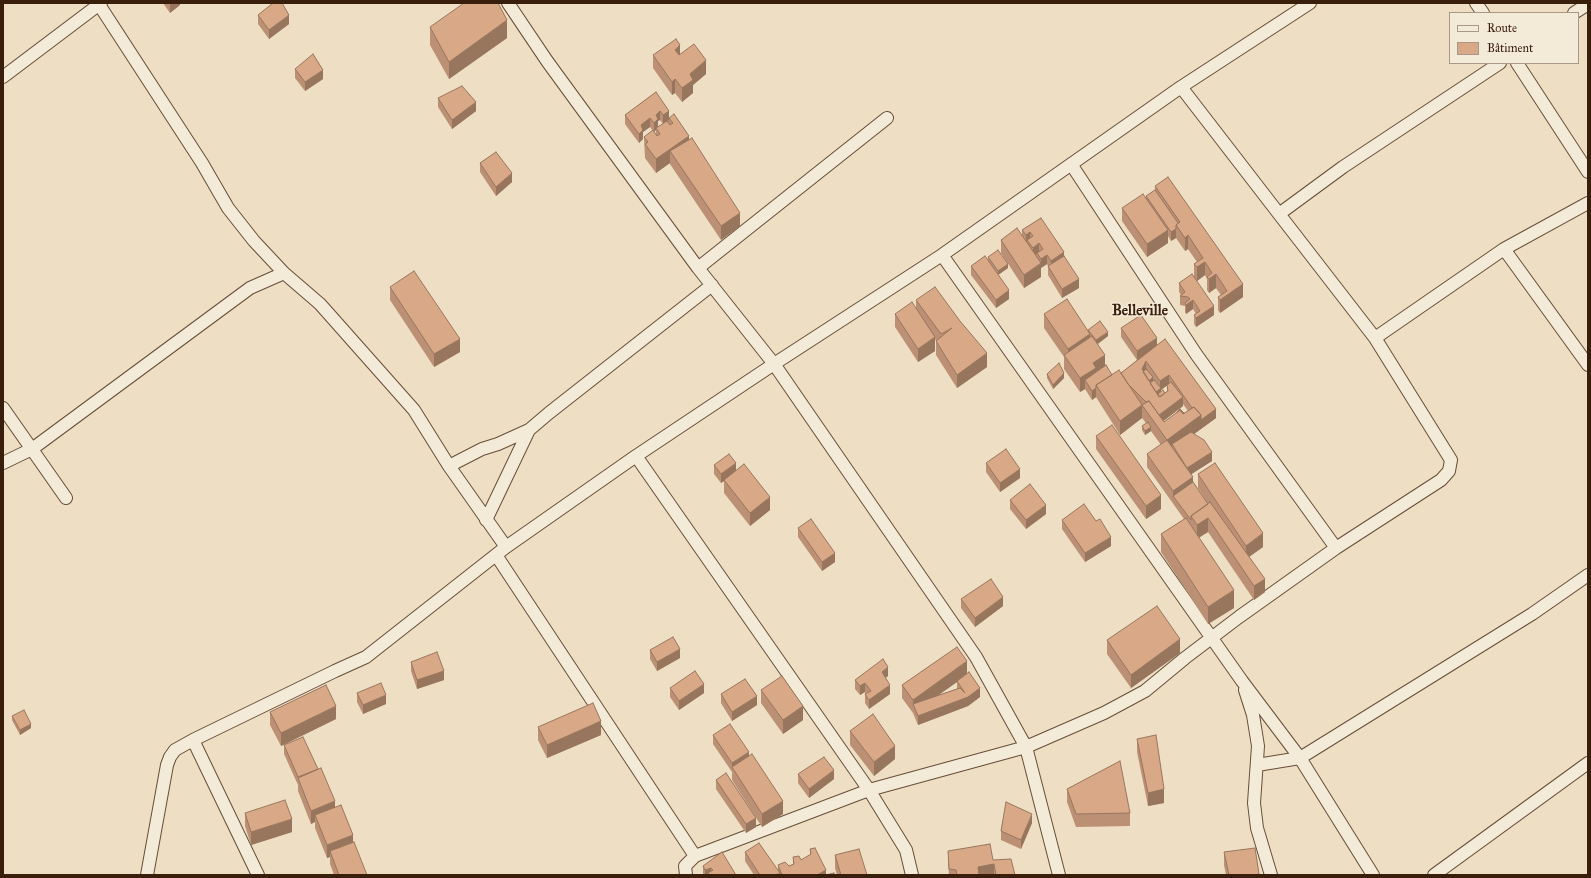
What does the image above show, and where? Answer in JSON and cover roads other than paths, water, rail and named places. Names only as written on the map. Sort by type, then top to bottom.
[{"type":"street","points":[[3,77],[100,3],[202,163],[228,208],[254,241],[284,273],[320,304],[414,410],[448,466],[506,547]]},
{"type":"street","points":[[508,3],[547,61],[698,268],[774,364],[976,657],[1026,747],[1059,875]]},
{"type":"street","points":[[147,875],[167,764],[175,750],[335,670],[366,657],[506,547],[636,456],[942,255],[1181,87],[1310,3]]},
{"type":"street","points":[[1476,3],[1482,12]]},
{"type":"street","points":[[1576,12],[1588,4]]},
{"type":"street","points":[[1279,214],[1343,167],[1498,64]]},
{"type":"street","points":[[1518,64],[1588,172]]},
{"type":"street","points":[[686,875],[685,866],[695,856],[870,790],[1026,747],[1104,713],[1145,691],[1184,658],[1239,617],[1336,548],[1441,480],[1449,471],[1451,460],[1375,338],[1181,87]]},
{"type":"street","points":[[698,268],[887,118]]},
{"type":"street","points":[[1071,164],[1196,354],[1336,548]]},
{"type":"street","points":[[1375,338],[1504,250],[1588,203]]},
{"type":"street","points":[[1504,250],[1588,365]]},
{"type":"street","points":[[942,255],[1242,681],[1300,758],[1373,875]]},
{"type":"street","points":[[3,463],[32,449],[250,288],[284,273]]},
{"type":"street","points":[[448,466],[482,449],[498,444],[529,430],[712,285]]},
{"type":"street","points":[[3,408],[66,498]]},
{"type":"street","points":[[486,520],[529,430]]},
{"type":"street","points":[[636,456],[870,790],[906,850],[912,875]]},
{"type":"street","points":[[496,555],[695,856]]},
{"type":"street","points":[[1257,765],[1300,758],[1532,614],[1588,575]]},
{"type":"street","points":[[1242,681],[1253,715],[1258,746],[1254,803],[1258,828],[1271,875]]},
{"type":"street","points":[[193,740],[258,875]]},
{"type":"street","points":[[1434,875],[1588,763]]},
{"type":"district","name":"Belleville","points":[[1140,311]]}]
